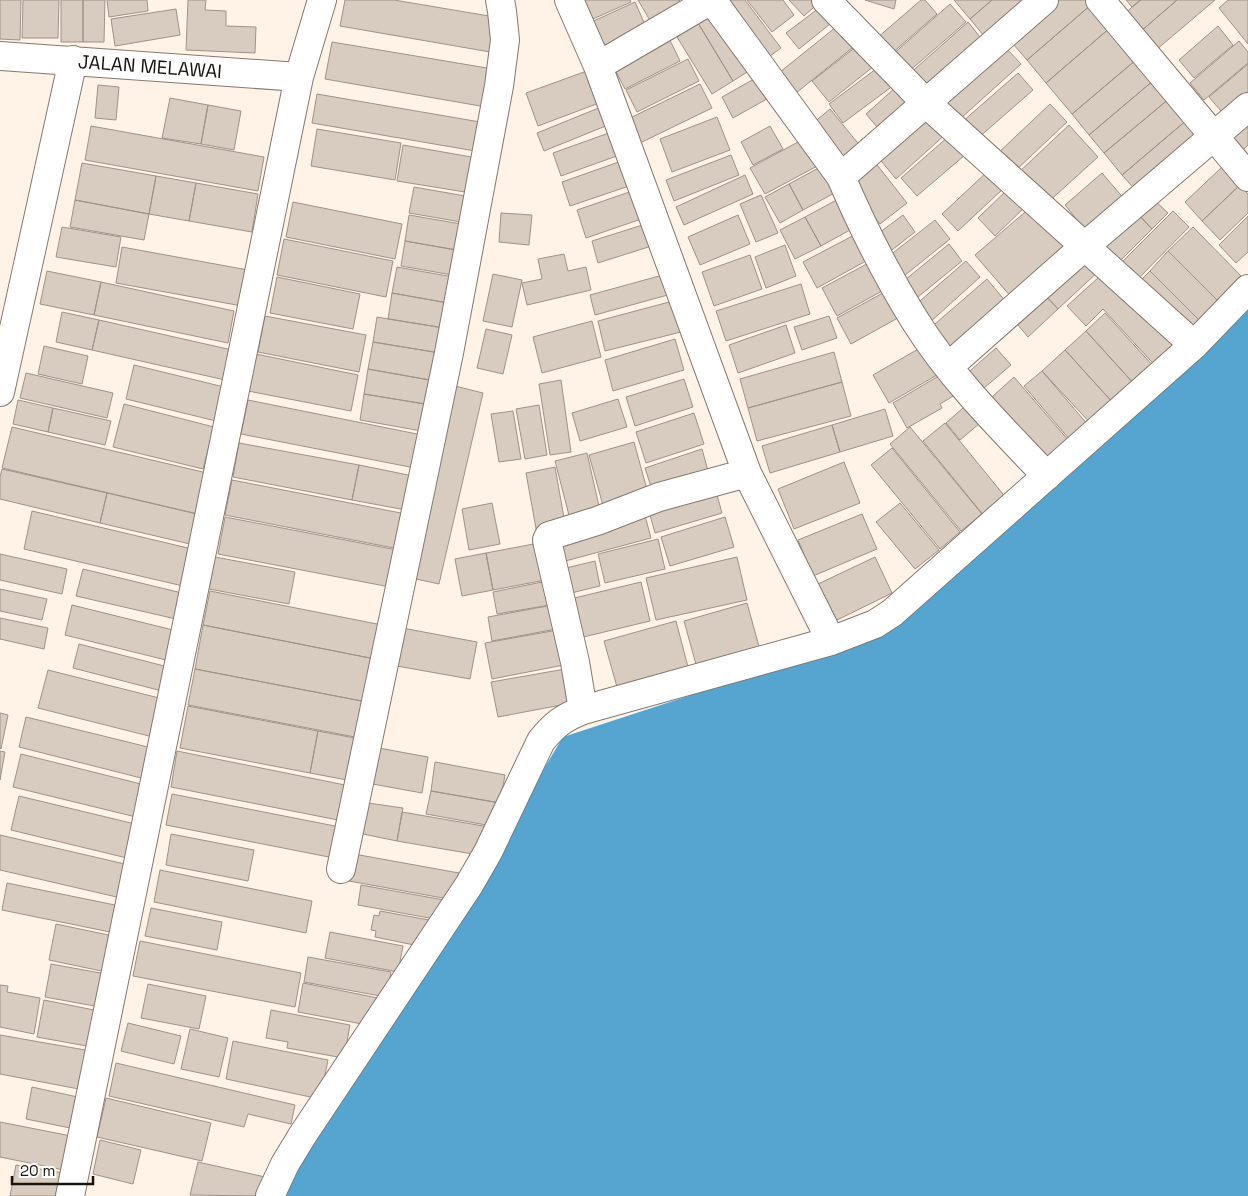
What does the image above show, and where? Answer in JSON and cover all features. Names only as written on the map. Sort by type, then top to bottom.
[{"type":"street","points":[[70,1196],[299,77],[322,0]]},
{"type":"street","points":[[340,869],[450,353],[499,86],[505,40],[500,0]]},
{"type":"street","points":[[569,0],[598,66],[747,473],[831,641]]},
{"type":"street","points":[[598,66],[711,0],[841,177],[870,240],[914,320],[948,367],[996,423],[1047,476]]},
{"type":"street","points":[[826,0],[926,103],[1194,345]]},
{"type":"street","points":[[841,177],[1044,0]]},
{"type":"street","points":[[1100,0],[1248,177]]},
{"type":"street","name":"JALAN MELAWAI","points":[[0,56],[299,77]]},
{"type":"street","points":[[0,392],[73,60]]},
{"type":"street","points":[[948,367],[1085,246],[1248,107]]},
{"type":"street","points":[[270,1196],[285,1164],[302,1136],[469,885],[488,852],[542,741],[552,728],[564,718],[583,710],[831,641],[875,624],[892,613],[1194,345],[1248,289]]},
{"type":"street","points":[[583,710],[575,662],[547,540],[550,536],[597,521],[659,497],[747,473]]},
{"type":"water","points":[[1248,310],[1248,1196],[279,1196],[424,968],[563,737],[890,630],[1083,463]]},
{"type":"building","points":[[0,0],[21,0],[20,40],[0,39]]},
{"type":"building","points":[[23,0],[59,0],[58,38],[22,38]]},
{"type":"building","points":[[61,0],[83,0],[83,42],[61,42]]},
{"type":"building","points":[[83,0],[105,0],[104,42],[83,42]]},
{"type":"building","points":[[107,0],[147,0],[148,11],[109,17]]},
{"type":"building","points":[[188,0],[206,0],[205,10],[226,11],[226,26],[256,27],[255,53],[186,50]]},
{"type":"building","points":[[345,0],[394,0],[501,18],[496,53],[340,26]]},
{"type":"building","points":[[574,0],[630,0],[631,2],[584,23]]},
{"type":"building","points":[[638,0],[679,0],[687,10],[655,29]]},
{"type":"building","points":[[722,0],[745,0],[781,48],[762,62]]},
{"type":"building","points":[[747,0],[783,0],[794,15],[772,32]]},
{"type":"building","points":[[789,0],[820,0],[821,1],[804,16]]},
{"type":"building","points":[[865,0],[896,0],[894,9]]},
{"type":"building","points":[[921,0],[925,0],[937,14],[891,54],[877,38]]},
{"type":"building","points":[[954,0],[992,0],[970,19]]},
{"type":"building","points":[[992,0],[1038,0],[989,42],[970,19]]},
{"type":"building","points":[[1051,0],[1088,0],[1092,4],[1027,60],[1007,37]]},
{"type":"building","points":[[1126,0],[1140,0],[1132,7]]},
{"type":"building","points":[[1141,0],[1177,0],[1140,32],[1125,13]]},
{"type":"building","points":[[1177,0],[1215,0],[1156,50],[1140,32]]},
{"type":"building","points":[[1228,0],[1248,0],[1248,44],[1219,8]]},
{"type":"building","points":[[635,2],[649,34],[600,57],[585,25]]},
{"type":"building","points":[[950,4],[966,22],[907,73],[892,55]]},
{"type":"building","points":[[1092,4],[1111,27],[1046,83],[1027,60]]},
{"type":"building","points":[[823,5],[835,20],[799,49],[786,33]]},
{"type":"building","points":[[176,9],[180,35],[115,46],[111,19]]},
{"type":"building","points":[[717,12],[752,69],[733,81],[698,23]]},
{"type":"building","points":[[968,22],[984,42],[925,94],[908,75]]},
{"type":"building","points":[[698,23],[733,81],[712,94],[677,37]]},
{"type":"building","points":[[841,23],[857,44],[791,97],[775,76]]},
{"type":"building","points":[[1218,26],[1233,45],[1194,78],[1179,60]]},
{"type":"building","points":[[1111,27],[1137,59],[1072,114],[1046,83]]},
{"type":"building","points":[[668,36],[680,61],[625,89],[612,64]]},
{"type":"building","points":[[1239,41],[1248,52],[1248,63],[1204,100],[1190,83]]},
{"type":"building","points":[[332,42],[493,69],[486,107],[325,79]]},
{"type":"building","points":[[858,45],[874,66],[829,102],[812,81]]},
{"type":"building","points":[[1006,48],[1021,64],[960,119],[945,102]]},
{"type":"building","points":[[688,59],[699,81],[637,112],[626,90]]},
{"type":"building","points":[[1137,59],[1154,80],[1089,135],[1072,114]]},
{"type":"building","points":[[1248,64],[1248,99],[1226,117],[1209,97]]},
{"type":"building","points":[[880,66],[894,85],[843,123],[829,104]]},
{"type":"building","points":[[595,68],[607,100],[538,126],[526,93]]},
{"type":"building","points":[[1018,73],[1033,90],[977,139],[962,122]]},
{"type":"building","points":[[763,74],[774,95],[733,118],[722,97]]},
{"type":"building","points":[[1154,80],[1170,98],[1104,153],[1089,135]]},
{"type":"building","points":[[700,84],[712,108],[640,143],[628,119]]},
{"type":"building","points":[[98,85],[119,87],[116,120],[95,118]]},
{"type":"building","points":[[896,87],[914,107],[883,134],[866,114]]},
{"type":"building","points":[[317,94],[486,123],[481,152],[312,123]]},
{"type":"building","points":[[170,98],[208,105],[201,144],[162,138]]},
{"type":"building","points":[[1170,98],[1188,119],[1122,175],[1104,153]]},
{"type":"building","points":[[611,103],[618,121],[544,151],[537,133]]},
{"type":"building","points":[[1050,104],[1067,122],[1013,173],[996,155]]},
{"type":"building","points":[[208,105],[241,111],[234,150],[201,144]]},
{"type":"building","points":[[830,109],[866,153],[848,168],[812,124]]},
{"type":"building","points":[[929,110],[948,132],[896,179],[877,156]]},
{"type":"building","points":[[1248,113],[1248,145],[1243,150],[1227,132]]},
{"type":"building","points":[[717,117],[730,150],[672,172],[660,139]]},
{"type":"building","points":[[1188,119],[1204,139],[1139,194],[1122,175]]},
{"type":"building","points":[[1069,125],[1098,157],[1046,204],[1018,173]]},
{"type":"building","points":[[91,126],[264,157],[258,191],[85,160]]},
{"type":"building","points":[[770,126],[783,149],[753,165],[741,142]]},
{"type":"building","points":[[317,129],[401,143],[395,180],[311,166]]},
{"type":"building","points":[[620,129],[628,152],[561,176],[553,153]]},
{"type":"building","points":[[809,136],[823,163],[765,194],[750,168]]},
{"type":"building","points":[[949,136],[965,155],[917,196],[901,178]]},
{"type":"building","points":[[403,145],[477,158],[471,193],[397,181]]},
{"type":"building","points":[[731,155],[739,175],[674,201],[666,180]]},
{"type":"building","points":[[630,158],[638,183],[570,206],[562,182]]},
{"type":"building","points":[[874,161],[907,203],[880,224],[847,182]]},
{"type":"building","points":[[82,163],[156,176],[149,214],[75,200]]},
{"type":"building","points":[[826,164],[840,190],[803,210],[789,184]]},
{"type":"building","points":[[1222,167],[1240,185],[1202,221],[1185,202]]},
{"type":"building","points":[[988,171],[1004,188],[958,231],[942,214]]},
{"type":"building","points":[[1102,173],[1125,200],[1087,232],[1065,205]]},
{"type":"building","points":[[745,175],[753,194],[684,225],[676,207]]},
{"type":"building","points":[[156,176],[196,183],[189,221],[149,214]]},
{"type":"building","points":[[196,183],[258,194],[252,232],[189,221]]},
{"type":"building","points":[[789,184],[803,210],[780,223],[765,197]]},
{"type":"building","points":[[1240,185],[1248,194],[1248,213],[1220,240],[1202,221]]},
{"type":"building","points":[[414,187],[471,197],[467,223],[409,213]]},
{"type":"building","points":[[641,188],[650,216],[586,238],[577,210]]},
{"type":"building","points":[[1009,188],[1026,206],[995,236],[978,218]]},
{"type":"building","points":[[761,195],[778,233],[756,242],[740,204]]},
{"type":"building","points":[[844,196],[859,225],[821,246],[805,217]]},
{"type":"building","points":[[1151,197],[1168,213],[1152,229],[1136,212]]},
{"type":"building","points":[[75,200],[149,214],[144,240],[70,227]]},
{"type":"building","points":[[293,202],[402,224],[395,259],[286,237]]},
{"type":"building","points":[[1031,207],[1068,250],[1012,298],[975,255]]},
{"type":"building","points":[[1173,211],[1189,227],[1133,284],[1117,267]]},
{"type":"building","points":[[1136,212],[1152,229],[1115,266],[1099,250]]},
{"type":"building","points":[[501,213],[532,215],[529,245],[499,242]]},
{"type":"building","points":[[409,215],[467,225],[462,251],[405,241]]},
{"type":"building","points":[[738,215],[750,244],[700,265],[688,237]]},
{"type":"building","points":[[903,215],[915,232],[888,253],[875,236]]},
{"type":"building","points":[[1248,216],[1248,252],[1236,263],[1219,245]]},
{"type":"building","points":[[805,217],[821,246],[795,259],[780,230]]},
{"type":"building","points":[[935,220],[950,239],[899,280],[884,260]]},
{"type":"building","points":[[655,221],[661,243],[598,263],[592,241]]},
{"type":"building","points":[[62,227],[121,237],[116,267],[56,257]]},
{"type":"building","points":[[1193,227],[1245,280],[1221,304],[1168,251]]},
{"type":"building","points":[[862,231],[875,256],[817,288],[803,262]]},
{"type":"building","points":[[284,239],[393,261],[386,297],[277,275]]},
{"type":"building","points":[[405,241],[462,251],[458,276],[401,266]]},
{"type":"building","points":[[949,244],[962,261],[913,301],[900,284]]},
{"type":"building","points":[[785,245],[796,276],[766,288],[755,257]]},
{"type":"building","points":[[122,247],[248,270],[242,306],[116,283]]},
{"type":"building","points":[[1168,251],[1221,304],[1202,323],[1150,271]]},
{"type":"building","points":[[1085,253],[1100,270],[1058,309],[1042,292]]},
{"type":"building","points":[[564,254],[568,271],[586,267],[591,290],[527,305],[522,283],[542,279],[538,259]]},
{"type":"building","points":[[750,255],[762,289],[714,306],[702,272]]},
{"type":"building","points":[[876,259],[891,286],[837,316],[822,288]]},
{"type":"building","points":[[966,261],[980,277],[928,324],[913,307]]},
{"type":"building","points":[[397,267],[453,277],[448,303],[392,293]]},
{"type":"building","points":[[1109,268],[1185,351],[1161,372],[1103,309],[1086,326],[1067,306]]},
{"type":"building","points":[[47,271],[101,282],[94,315],[40,304]]},
{"type":"building","points":[[1150,271],[1202,323],[1187,338],[1135,286]]},
{"type":"building","points":[[670,273],[675,293],[595,315],[590,295]]},
{"type":"building","points":[[493,274],[522,280],[512,327],[483,321]]},
{"type":"building","points":[[277,277],[360,294],[353,329],[270,313]]},
{"type":"building","points":[[987,279],[1011,308],[952,358],[928,330]]},
{"type":"building","points":[[101,282],[234,311],[228,343],[94,315]]},
{"type":"building","points":[[801,284],[810,314],[726,341],[716,311]]},
{"type":"building","points":[[892,288],[905,314],[851,344],[837,318]]},
{"type":"building","points":[[1042,292],[1058,309],[1028,337],[1013,319]]},
{"type":"building","points":[[392,293],[448,303],[444,328],[388,319]]},
{"type":"building","points":[[673,301],[681,332],[605,351],[598,321]]},
{"type":"building","points":[[62,312],[99,320],[92,350],[56,342]]},
{"type":"building","points":[[1105,313],[1154,367],[1135,385],[1086,331]]},
{"type":"building","points":[[265,316],[366,335],[359,372],[258,352]]},
{"type":"building","points":[[829,316],[837,338],[802,350],[794,327]]},
{"type":"building","points":[[377,317],[444,328],[440,353],[373,342]]},
{"type":"building","points":[[99,320],[232,350],[225,380],[92,350]]},
{"type":"building","points":[[592,321],[601,357],[542,373],[533,337]]},
{"type":"building","points":[[786,325],[795,353],[738,373],[729,345]]},
{"type":"building","points":[[486,329],[512,335],[503,374],[477,368]]},
{"type":"building","points":[[1086,331],[1135,385],[1114,404],[1065,350]]},
{"type":"building","points":[[675,339],[684,370],[613,391],[605,360]]},
{"type":"building","points":[[373,342],[440,353],[435,381],[368,369]]},
{"type":"building","points":[[927,344],[942,372],[889,403],[873,375]]},
{"type":"building","points":[[44,346],[88,356],[82,384],[38,374]]},
{"type":"building","points":[[996,348],[1011,365],[977,394],[963,377]]},
{"type":"building","points":[[1065,350],[1114,404],[1092,425],[1042,371]]},
{"type":"building","points":[[834,352],[842,382],[748,408],[740,379]]},
{"type":"building","points":[[256,354],[358,375],[351,411],[248,391]]},
{"type":"building","points":[[134,365],[224,387],[216,421],[126,399]]},
{"type":"building","points":[[368,369],[435,381],[431,405],[364,394]]},
{"type":"building","points":[[947,371],[960,392],[940,404],[942,408],[907,428],[893,403]]},
{"type":"building","points":[[1042,371],[1088,425],[1070,440],[1024,386]]},
{"type":"building","points":[[26,373],[113,393],[107,418],[20,398]]},
{"type":"building","points":[[1014,377],[1069,441],[1047,460],[992,397]]},
{"type":"building","points":[[684,379],[693,407],[635,426],[626,397]]},
{"type":"building","points":[[561,380],[571,452],[550,455],[539,384]]},
{"type":"building","points":[[842,382],[851,416],[757,441],[748,408]]},
{"type":"building","points":[[451,385],[483,393],[439,584],[407,577]]},
{"type":"building","points":[[364,394],[431,405],[427,432],[360,420]]},
{"type":"building","points":[[618,399],[627,427],[580,441],[572,413]]},
{"type":"building","points":[[18,400],[53,408],[48,432],[13,424]]},
{"type":"building","points":[[248,400],[422,435],[415,468],[241,434]]},
{"type":"building","points":[[972,400],[986,418],[960,440],[946,423]]},
{"type":"building","points":[[124,404],[214,427],[203,469],[113,447]]},
{"type":"building","points":[[539,405],[547,455],[525,459],[516,409]]},
{"type":"building","points":[[53,408],[111,421],[105,445],[48,432]]},
{"type":"building","points":[[885,409],[893,436],[840,452],[832,425]]},
{"type":"building","points":[[513,411],[521,459],[499,462],[491,414]]},
{"type":"building","points":[[694,413],[704,444],[646,463],[636,432]]},
{"type":"building","points":[[945,423],[1007,499],[985,517],[923,441]]},
{"type":"building","points":[[832,425],[840,452],[770,473],[762,446]]},
{"type":"building","points":[[12,427],[207,473],[198,514],[2,468]]},
{"type":"building","points":[[910,427],[982,514],[961,531],[890,444]]},
{"type":"building","points":[[634,442],[649,497],[604,509],[589,455]]},
{"type":"building","points":[[239,443],[359,465],[352,500],[233,477]]},
{"type":"building","points":[[892,448],[960,532],[940,549],[871,465]]},
{"type":"building","points":[[702,449],[710,478],[654,496],[645,468]]},
{"type":"building","points":[[587,453],[601,515],[571,523],[555,461]]},
{"type":"building","points":[[844,462],[860,503],[794,529],[778,489]]},
{"type":"building","points":[[359,465],[413,476],[406,510],[352,500]]},
{"type":"building","points":[[555,467],[566,529],[537,534],[526,473]]},
{"type":"building","points":[[2,469],[107,493],[100,523],[0,499]]},
{"type":"building","points":[[232,480],[406,514],[399,549],[225,515]]},
{"type":"building","points":[[714,484],[722,513],[655,533],[647,504]]},
{"type":"building","points":[[107,493],[197,514],[190,544],[100,523]]},
{"type":"building","points":[[492,503],[500,544],[469,550],[462,509]]},
{"type":"building","points":[[900,503],[939,550],[915,569],[876,522]]},
{"type":"building","points":[[32,511],[192,549],[183,586],[24,549]]},
{"type":"building","points":[[644,512],[651,538],[558,563],[552,537]]},
{"type":"building","points":[[862,514],[877,549],[813,576],[798,540]]},
{"type":"building","points":[[225,517],[397,550],[390,587],[218,554]]},
{"type":"building","points":[[725,517],[734,547],[670,566],[661,537]]},
{"type":"building","points":[[658,539],[665,569],[605,583],[598,554]]},
{"type":"building","points":[[544,542],[551,579],[493,590],[486,553]]},
{"type":"building","points":[[486,553],[493,590],[462,596],[455,559]]},
{"type":"building","points":[[0,554],[67,569],[62,594],[0,580]]},
{"type":"building","points":[[215,557],[295,572],[289,604],[209,589]]},
{"type":"building","points":[[737,557],[747,600],[656,620],[646,578]]},
{"type":"building","points":[[875,557],[892,593],[833,622],[816,585]]},
{"type":"building","points":[[595,561],[600,586],[567,594],[562,569]]},
{"type":"building","points":[[83,569],[182,593],[176,619],[76,596]]},
{"type":"building","points":[[552,580],[556,604],[497,614],[493,592]]},
{"type":"building","points":[[641,582],[650,621],[575,639],[566,600]]},
{"type":"building","points":[[0,589],[47,599],[42,620],[0,611]]},
{"type":"building","points":[[210,591],[382,625],[375,659],[203,625]]},
{"type":"building","points":[[747,603],[760,650],[697,668],[684,621]]},
{"type":"building","points":[[558,604],[562,628],[492,641],[488,617]]},
{"type":"building","points":[[72,605],[173,630],[166,660],[65,635]]},
{"type":"building","points":[[0,618],[48,628],[44,649],[0,639]]},
{"type":"building","points":[[676,621],[688,667],[617,687],[604,641]]},
{"type":"building","points":[[203,625],[375,659],[367,702],[195,669]]},
{"type":"building","points":[[397,627],[477,642],[470,679],[391,665]]},
{"type":"building","points":[[563,629],[569,664],[492,679],[485,643]]},
{"type":"building","points":[[79,644],[168,667],[162,691],[73,668]]},
{"type":"building","points":[[571,668],[577,702],[498,717],[491,682]]},
{"type":"building","points":[[195,669],[367,702],[360,738],[188,705]]},
{"type":"building","points":[[48,670],[163,699],[153,737],[38,708]]},
{"type":"building","points":[[188,706],[318,731],[310,773],[180,748]]},
{"type":"building","points":[[0,713],[8,715],[1,749],[0,748]]},
{"type":"building","points":[[26,717],[152,748],[145,779],[19,747]]},
{"type":"building","points":[[318,731],[360,739],[352,781],[310,773]]},
{"type":"building","points":[[373,747],[428,757],[422,793],[367,783]]},
{"type":"building","points":[[0,751],[5,752],[0,780]]},
{"type":"building","points":[[177,751],[350,786],[343,821],[171,787]]},
{"type":"building","points":[[21,754],[145,785],[136,817],[13,787]]},
{"type":"building","points":[[435,762],[505,775],[500,803],[431,791]]},
{"type":"building","points":[[431,791],[500,803],[497,827],[426,814]]},
{"type":"building","points":[[172,794],[340,827],[334,858],[166,825]]},
{"type":"building","points":[[19,796],[135,824],[127,858],[11,830]]},
{"type":"building","points":[[368,803],[403,808],[397,841],[363,834]]},
{"type":"building","points":[[402,812],[489,827],[484,856],[397,841]]},
{"type":"building","points":[[171,834],[254,850],[248,881],[166,865]]},
{"type":"building","points":[[0,835],[129,865],[121,898],[0,870]]},
{"type":"building","points":[[354,854],[459,873],[454,900],[349,881]]},
{"type":"building","points":[[160,870],[312,901],[306,933],[154,902]]},
{"type":"building","points":[[7,883],[120,906],[115,933],[2,910]]},
{"type":"building","points":[[361,885],[444,900],[440,920],[358,905]]},
{"type":"building","points":[[151,908],[222,922],[217,950],[145,936]]},
{"type":"building","points":[[380,911],[429,920],[424,947],[375,937],[376,931],[371,930],[374,915],[379,916]]},
{"type":"building","points":[[56,924],[113,936],[106,972],[49,960]]},
{"type":"building","points":[[330,932],[403,946],[398,972],[325,958]]},
{"type":"building","points":[[140,941],[301,973],[295,1007],[133,976]]},
{"type":"building","points":[[308,957],[391,972],[386,997],[304,982]]},
{"type":"building","points":[[51,964],[106,974],[100,1007],[45,997]]},
{"type":"building","points":[[303,983],[378,998],[373,1026],[298,1012]]},
{"type":"building","points":[[148,984],[206,996],[199,1029],[141,1018]]},
{"type":"building","points":[[0,985],[8,986],[7,992],[40,998],[34,1034],[0,1027]]},
{"type":"building","points":[[44,1000],[99,1011],[92,1047],[37,1037]]},
{"type":"building","points":[[271,1010],[350,1025],[344,1058],[287,1048],[288,1042],[266,1038]]},
{"type":"building","points":[[128,1023],[181,1036],[174,1064],[121,1051]]},
{"type":"building","points":[[190,1029],[228,1038],[219,1077],[181,1069]]},
{"type":"building","points":[[0,1035],[91,1051],[84,1090],[0,1074]]},
{"type":"building","points":[[233,1041],[328,1060],[320,1099],[226,1079]]},
{"type":"building","points":[[116,1063],[295,1105],[291,1124],[248,1114],[244,1127],[109,1096]]},
{"type":"building","points":[[32,1087],[82,1098],[75,1129],[26,1119]]},
{"type":"building","points":[[106,1098],[211,1123],[202,1161],[97,1137]]},
{"type":"building","points":[[0,1122],[71,1136],[64,1170],[0,1157]]},
{"type":"building","points":[[100,1140],[141,1150],[133,1184],[93,1174]]},
{"type":"building","points":[[198,1162],[265,1177],[261,1196],[190,1195]]},
{"type":"building","points":[[16,1165],[69,1174],[65,1196],[10,1196]]}]
